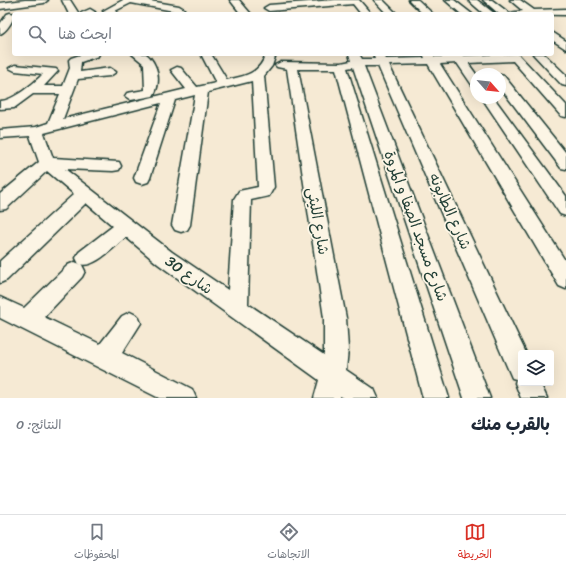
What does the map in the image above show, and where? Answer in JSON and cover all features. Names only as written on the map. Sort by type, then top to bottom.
[{"type":"street","points":[[0,6],[44,0]]},
{"type":"street","points":[[66,0],[73,12]]},
{"type":"street","points":[[110,12],[108,11],[130,0],[179,9]]},
{"type":"street","points":[[234,0],[241,0]]},
{"type":"street","points":[[234,0],[244,12]]},
{"type":"street","points":[[378,0],[390,12]]},
{"type":"street","points":[[413,0],[426,12]]},
{"type":"street","points":[[448,0],[464,12]]},
{"type":"street","points":[[472,0],[487,12]]},
{"type":"street","points":[[487,0],[502,12]]},
{"type":"street","points":[[514,0],[527,12]]},
{"type":"street","points":[[269,8],[354,1],[364,12]]},
{"type":"street","points":[[23,12],[27,2]]},
{"type":"street","points":[[554,11],[561,22]]},
{"type":"street","points":[[0,31],[10,16],[12,16]]},
{"type":"street","points":[[554,36],[566,46]]},
{"type":"street","points":[[48,164],[45,129],[67,90],[76,68],[75,60],[88,56]]},
{"type":"street","points":[[0,134],[45,129],[129,96],[149,92],[151,90],[152,66],[148,60],[141,56]]},
{"type":"street","points":[[207,56],[223,84]]},
{"type":"street","points":[[331,56],[346,63],[436,398]]},
{"type":"street","points":[[482,56],[491,68]]},
{"type":"street","points":[[129,96],[169,97],[223,84],[266,65],[292,66],[346,63],[380,58],[514,56],[566,113]]},
{"type":"street","points":[[540,56],[566,82]]},
{"type":"street","points":[[430,57],[566,280]]},
{"type":"street","points":[[458,57],[470,74]]},
{"type":"street","name":"شارع الطابونه","points":[[380,58],[518,362]]},
{"type":"street","name":"شارع مسجد الصفا و المروة","points":[[346,63],[477,398]]},
{"type":"street","points":[[237,308],[243,199],[246,195],[263,192],[266,187],[266,65]]},
{"type":"street","name":"شارع الليثى","points":[[292,66],[338,343],[330,387]]},
{"type":"street","points":[[15,68],[52,71],[33,90]]},
{"type":"street","points":[[177,70],[198,90]]},
{"type":"street","points":[[73,76],[110,72]]},
{"type":"street","points":[[506,88],[566,164]]},
{"type":"street","points":[[0,105],[9,105],[30,90],[67,90]]},
{"type":"street","points":[[181,225],[198,90]]},
{"type":"street","points":[[142,178],[169,97]]},
{"type":"street","points":[[492,104],[566,209]]},
{"type":"street","points":[[0,204],[48,164],[113,166]]},
{"type":"street","name":"شارع 30","points":[[48,164],[165,258],[237,308],[330,387],[365,398]]},
{"type":"street","points":[[0,184],[20,186]]},
{"type":"street","points":[[0,274],[85,194]]},
{"type":"street","points":[[27,320],[80,264],[126,226]]},
{"type":"street","points":[[0,307],[183,398]]},
{"type":"street","points":[[104,358],[130,323]]},
{"type":"street","points":[[528,386],[534,398]]}]
